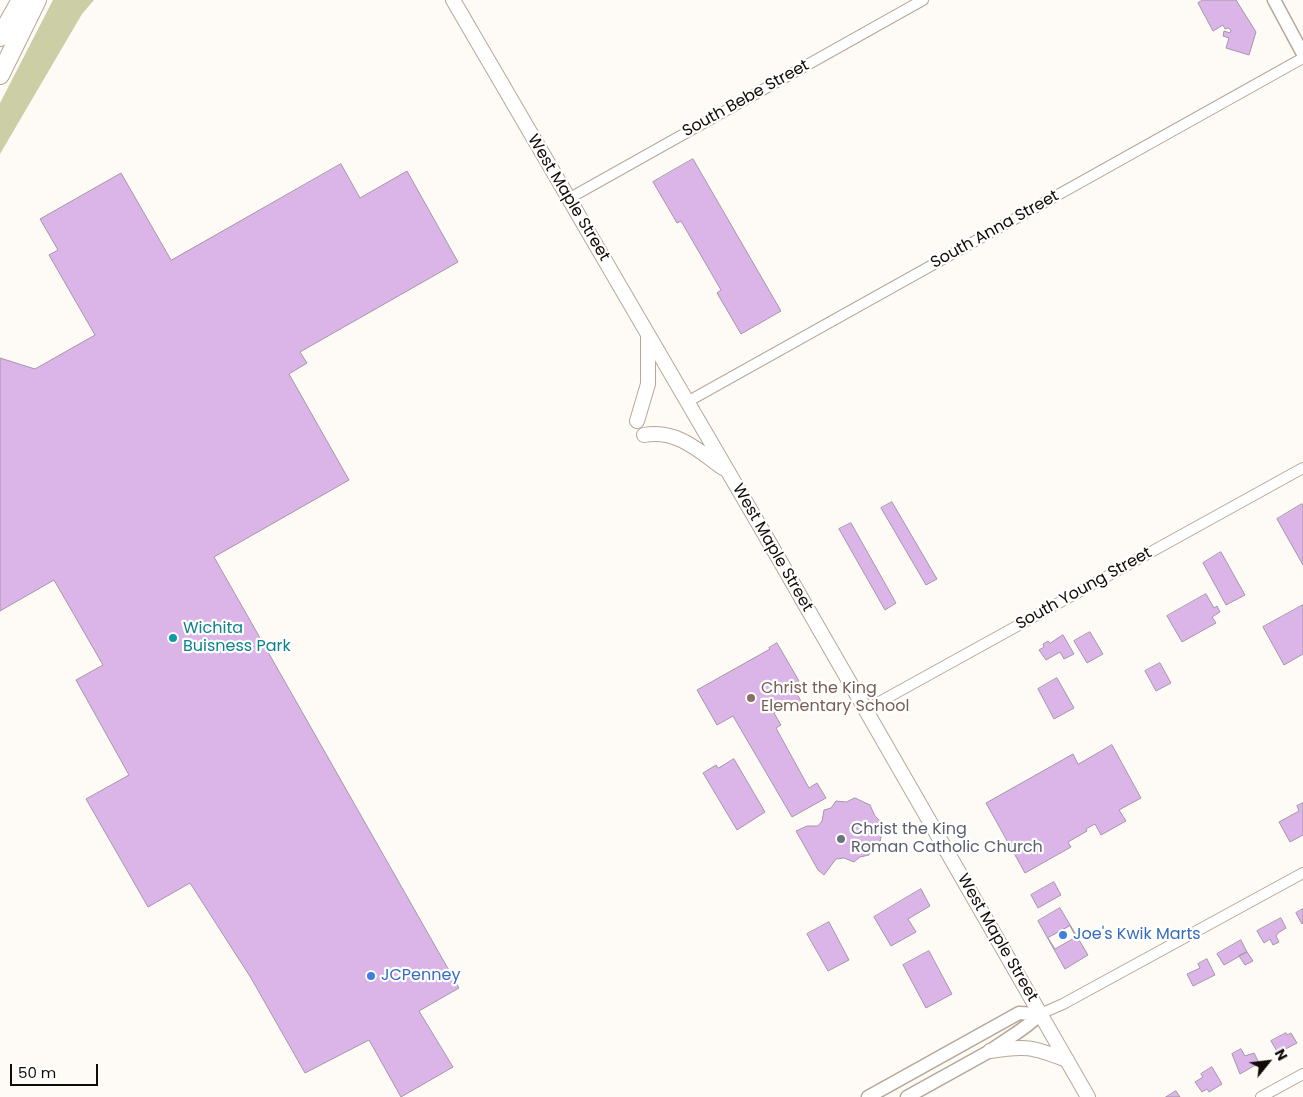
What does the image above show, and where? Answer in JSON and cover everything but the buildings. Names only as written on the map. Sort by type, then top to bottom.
[{"type":"highway","points":[[0,37],[21,0]]},
{"type":"highway","points":[[0,75],[38,0]]},
{"type":"main road","name":"West Maple Street","points":[[453,0],[728,471],[1088,1097]]},
{"type":"main road","points":[[638,421],[648,384],[648,335]]},
{"type":"main road","points":[[644,436],[664,433],[680,438],[728,471]]},
{"type":"main road","points":[[990,1052],[1020,1046],[1029,1047],[1066,1060]]},
{"type":"street","name":"South Bebe Street","points":[[568,199],[923,0]]},
{"type":"street","points":[[1274,0],[1303,54]]},
{"type":"street","name":"South Anna Street","points":[[687,402],[1303,58]]},
{"type":"street","name":"South Young Street","points":[[865,710],[1303,468]]},
{"type":"street","points":[[907,1097],[990,1052],[1001,1042],[1028,1028],[1040,1014],[1063,1004],[1303,873]]},
{"type":"street","points":[[868,1097],[1019,1013],[1040,1014]]},
{"type":"street","points":[[1261,1097],[1303,1074]]},
{"type":"green space","points":[[53,0],[94,0],[82,14],[0,154],[0,103]]},
{"type":"place","name":"Wichita Buisness Park","points":[[173,638]]},
{"type":"place","name":"Christ the King Elementary School","points":[[751,698]]},
{"type":"place","name":"Christ the King Roman Catholic Church","points":[[841,839]]},
{"type":"place","name":"Joe's Kwik Marts","points":[[1063,935]]},
{"type":"place","name":"JCPenney","points":[[371,976]]}]
